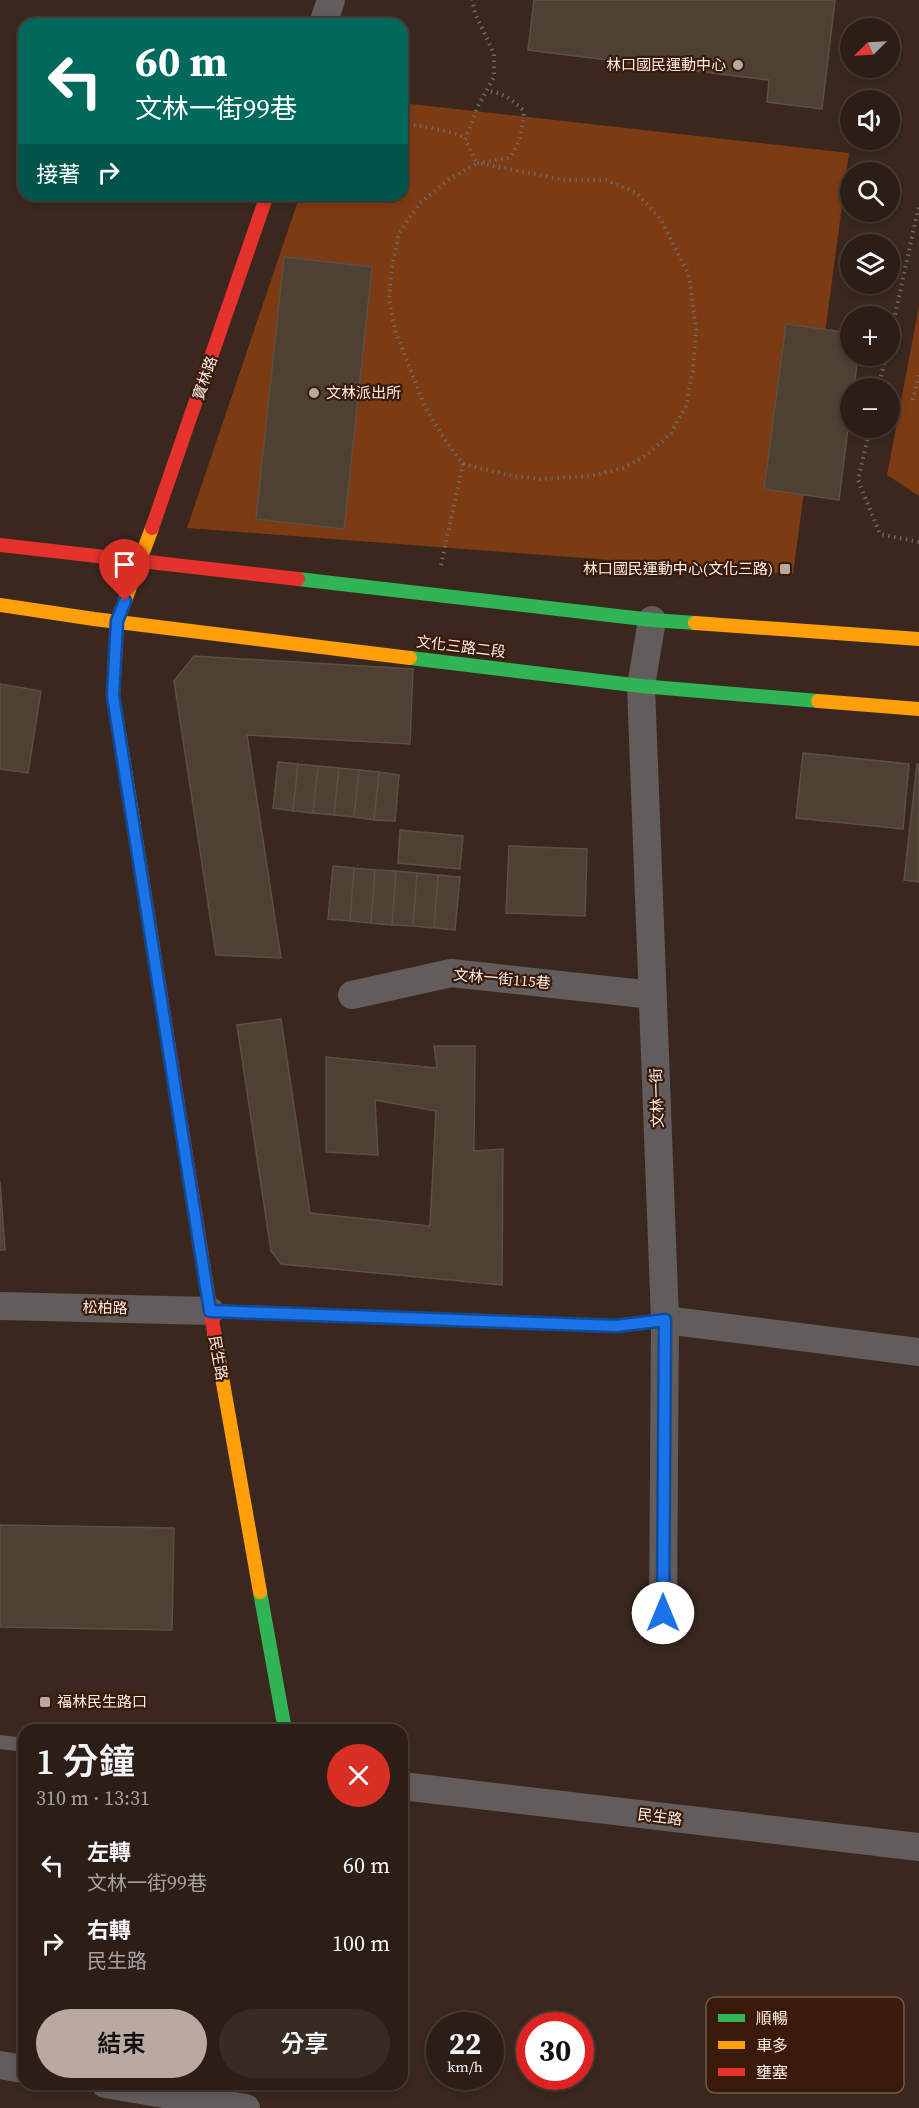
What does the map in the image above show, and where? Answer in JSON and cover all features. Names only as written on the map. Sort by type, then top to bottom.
[{"type":"street","points":[[325,18],[331,0]]},
{"type":"street","name":"寶林路","points":[[141,561],[265,201]]},
{"type":"street","points":[[0,545],[652,620],[919,639]]},
{"type":"street","name":"民生路","points":[[141,561],[117,621],[113,696],[210,1311],[284,1724]]},
{"type":"street","name":"文化三路二段","points":[[0,605],[641,686],[919,709]]},
{"type":"street","name":"文林一街","points":[[652,620],[641,686],[665,1320],[663,1613]]},
{"type":"street","name":"文林一街115巷","points":[[352,995],[451,973],[653,995]]},
{"type":"street","name":"松柏路","points":[[0,1306],[210,1311]]},
{"type":"street","points":[[665,1320],[919,1352]]},
{"type":"street","name":"民生路","points":[[408,1787],[919,1847]]},
{"type":"street","points":[[0,2065],[18,2068]]},
{"type":"street","points":[[140,2090],[246,2108]]},
{"type":"lane","points":[[210,1311],[616,1326],[665,1320]]},
{"type":"lane","points":[[0,1742],[18,1744]]},
{"type":"path","points":[[472,0],[479,22],[494,54],[494,77],[478,106],[465,140],[477,163]]},
{"type":"path","points":[[477,163],[565,180],[606,180],[638,194],[661,220],[689,275],[696,328],[693,370],[686,406],[671,433],[647,455],[623,468],[591,476],[542,479],[512,476],[463,464],[425,407],[395,330],[390,300],[392,267],[399,233],[420,202],[448,180],[477,163],[508,158],[519,145],[524,111],[500,92],[486,91]]},
{"type":"path","points":[[408,124],[466,137]]},
{"type":"path","points":[[897,306],[919,205]]},
{"type":"path","points":[[913,400],[919,374]]},
{"type":"path","points":[[868,438],[858,480],[879,534],[919,542]]},
{"type":"path","points":[[435,595],[463,464]]},
{"type":"shaded area","points":[[408,104],[849,153],[848,162],[840,162],[840,221],[793,574],[187,528],[298,201],[408,201]]},
{"type":"shaded area","points":[[919,306],[919,496],[887,475],[894,438],[900,438],[900,406]]},
{"type":"building","name":"林口國民運動中心","points":[[534,0],[835,0],[822,109],[767,102],[769,80],[528,50]]},
{"type":"building","name":"文林派出所","points":[[284,257],[372,267],[344,529],[256,519]]},
{"type":"building","points":[[786,324],[840,332],[840,366],[857,366],[855,378],[840,378],[840,438],[847,438],[839,500],[764,489]]},
{"type":"building","points":[[194,656],[413,669],[410,744],[247,735],[281,958],[216,955],[174,681]]},
{"type":"building","points":[[0,684],[41,691],[28,773],[0,769]]},
{"type":"building","points":[[803,753],[909,764],[903,829],[796,818]]},
{"type":"building","points":[[278,762],[298,764],[293,811],[273,808]]},
{"type":"building","points":[[298,764],[318,766],[313,813],[293,811]]},
{"type":"building","points":[[917,764],[919,764],[919,882],[904,880]]},
{"type":"building","points":[[318,766],[339,768],[334,815],[313,813]]},
{"type":"building","points":[[339,768],[359,770],[354,817],[334,815]]},
{"type":"building","points":[[359,770],[379,772],[374,820],[354,817]]},
{"type":"building","points":[[379,772],[399,775],[395,821],[374,820]]},
{"type":"building","points":[[400,830],[463,836],[460,869],[398,863]]},
{"type":"building","points":[[509,846],[587,849],[585,916],[506,913]]},
{"type":"building","points":[[333,866],[354,868],[350,921],[328,919]]},
{"type":"building","points":[[354,868],[375,870],[371,923],[350,921]]},
{"type":"building","points":[[375,870],[396,871],[392,925],[371,923]]},
{"type":"building","points":[[396,871],[417,873],[413,926],[392,925]]},
{"type":"building","points":[[417,873],[438,875],[434,928],[413,926]]},
{"type":"building","points":[[438,875],[460,877],[455,930],[434,928]]},
{"type":"building","points":[[281,1019],[310,1213],[430,1226],[436,1111],[375,1100],[378,1155],[326,1152],[326,1057],[437,1068],[434,1046],[475,1046],[474,1151],[503,1149],[502,1285],[281,1264],[271,1251],[237,1025]]},
{"type":"building","points":[[0,1181],[5,1250],[0,1250]]},
{"type":"building","points":[[0,1525],[174,1528],[172,1630],[0,1627]]},
{"type":"traffic: fast","points":[[298,579],[695,623]]},
{"type":"traffic: fast","points":[[410,658],[641,686],[818,701]]},
{"type":"traffic: fast","points":[[260,1592],[284,1724]]},
{"type":"traffic: slow","points":[[134,826],[113,696],[117,622],[152,528]]},
{"type":"traffic: slow","points":[[0,605],[94,619],[410,658]]},
{"type":"traffic: slow","points":[[695,623],[919,639]]},
{"type":"traffic: slow","points":[[818,701],[919,709]]},
{"type":"traffic: slow","points":[[214,1332],[260,1592]]},
{"type":"traffic: jam","points":[[152,528],[265,201]]},
{"type":"traffic: jam","points":[[0,545],[298,579]]},
{"type":"traffic: jam","points":[[134,826],[214,1332]]},
{"type":"place","name":"林口國民運動中心","points":[[738,65]]},
{"type":"place","name":"文林派出所","points":[[314,393]]},
{"type":"place","name":"林口國民運動中心(文化三路)","points":[[785,569]]},
{"type":"place","name":"福林民生路口","points":[[45,1702]]},
{"type":"route","points":[[125,601],[117,621],[113,696],[210,1311],[616,1326],[665,1320],[663,1613]]}]
